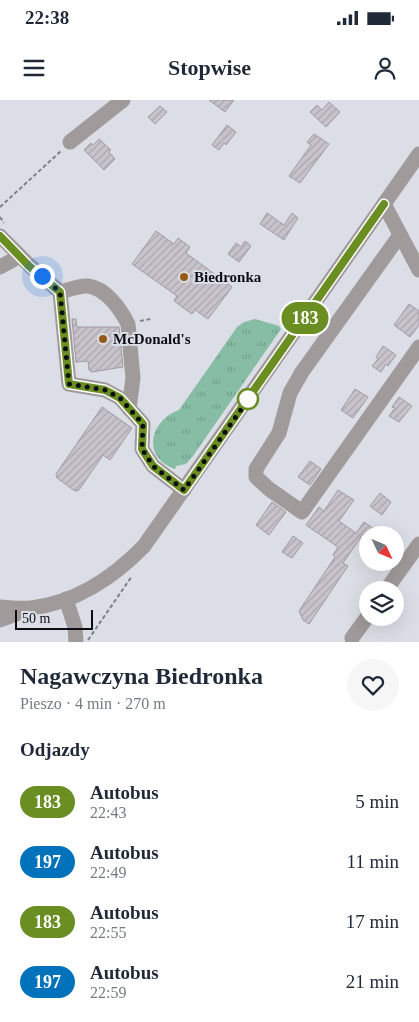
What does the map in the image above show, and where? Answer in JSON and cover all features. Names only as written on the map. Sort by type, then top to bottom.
[{"type":"street","points":[[70,142],[123,100]]},
{"type":"street","points":[[0,620],[12,617],[30,608],[66,599],[104,580],[126,564],[144,546],[419,154]]},
{"type":"street","points":[[384,204],[419,270]]},
{"type":"street","points":[[400,235],[302,372],[290,393],[278,433],[264,453],[256,469],[256,477],[269,489],[302,512],[419,347]]},
{"type":"street","points":[[0,236],[29,266],[60,292],[69,384],[105,390],[120,398],[143,424],[142,449],[153,466],[184,490]]},
{"type":"street","points":[[0,251],[6,264],[29,266]]},
{"type":"street","points":[[60,292],[88,286],[105,293],[117,306],[128,324],[133,378],[129,409]]},
{"type":"street","points":[[392,581],[419,544]]},
{"type":"street","points":[[66,599],[75,627],[76,642]]},
{"type":"street","points":[[0,607],[30,608]]},
{"type":"street","points":[[352,638],[361,626]]},
{"type":"path","points":[[0,207],[70,142]]},
{"type":"path","points":[[145,320],[151,319]]},
{"type":"path","points":[[87,642],[134,572]]},
{"type":"green space","points":[[255,319],[279,326],[281,329],[193,456],[186,464],[176,466],[175,469],[164,464],[157,457],[153,439],[161,422],[179,410],[237,327],[244,322]]},
{"type":"building","points":[[209,100],[234,100],[225,112]]},
{"type":"building","points":[[329,102],[340,112],[326,127],[310,112],[317,105],[322,110]]},
{"type":"building","points":[[160,106],[167,112],[155,124],[148,117]]},
{"type":"building","points":[[227,125],[236,132],[226,145],[224,143],[219,150],[212,145]]},
{"type":"building","points":[[314,134],[329,144],[300,183],[289,176],[311,145],[307,142]]},
{"type":"building","points":[[99,139],[111,150],[109,152],[115,159],[104,170],[84,150],[91,143],[93,145]]},
{"type":"building","points":[[267,213],[284,225],[292,213],[298,218],[284,240],[260,224]]},
{"type":"building","name":"Biedronka","points":[[156,231],[174,244],[178,238],[190,247],[186,253],[232,287],[208,319],[195,310],[192,314],[174,301],[177,296],[132,264]]},
{"type":"building","points":[[245,241],[251,246],[239,262],[228,254],[236,243],[241,247]]},
{"type":"building","points":[[409,304],[419,311],[419,325],[410,337],[394,325]]},
{"type":"building","points":[[72,319],[76,319],[77,327],[119,327],[123,367],[92,372],[89,370],[88,361],[76,362]]},
{"type":"building","points":[[383,346],[396,355],[388,366],[386,364],[381,372],[372,366],[378,359],[376,357]]},
{"type":"building","points":[[355,389],[368,397],[353,418],[341,410]]},
{"type":"building","points":[[399,397],[412,406],[399,422],[389,416],[395,408],[392,407]]},
{"type":"building","points":[[102,407],[132,428],[110,460],[103,455],[79,490],[75,491],[57,478],[56,474]]},
{"type":"building","points":[[310,461],[321,469],[310,485],[298,477]]},
{"type":"building","points":[[338,490],[354,500],[339,521],[356,533],[359,529],[359,540],[343,563],[348,566],[309,624],[303,620],[299,611],[335,557],[333,555],[338,547],[306,525],[319,507],[324,511]]},
{"type":"building","points":[[380,493],[391,502],[382,515],[370,506]]},
{"type":"building","points":[[272,502],[286,512],[269,535],[256,525]]},
{"type":"building","points":[[364,522],[370,526],[361,526]]},
{"type":"building","points":[[293,536],[303,543],[292,558],[282,552]]},
{"type":"bus line","name":"183","points":[[0,236],[29,266],[60,292],[69,384],[105,390],[120,398],[143,424],[142,449],[153,466],[184,490],[384,204]]},
{"type":"place","name":"Biedronka","points":[[184,277]]},
{"type":"place","name":"McDonald's","points":[[103,339]]},
{"type":"route","points":[[42,276],[60,292],[69,384],[105,390],[120,398],[143,424],[142,449],[153,466],[184,490],[252,394],[248,399]]}]
